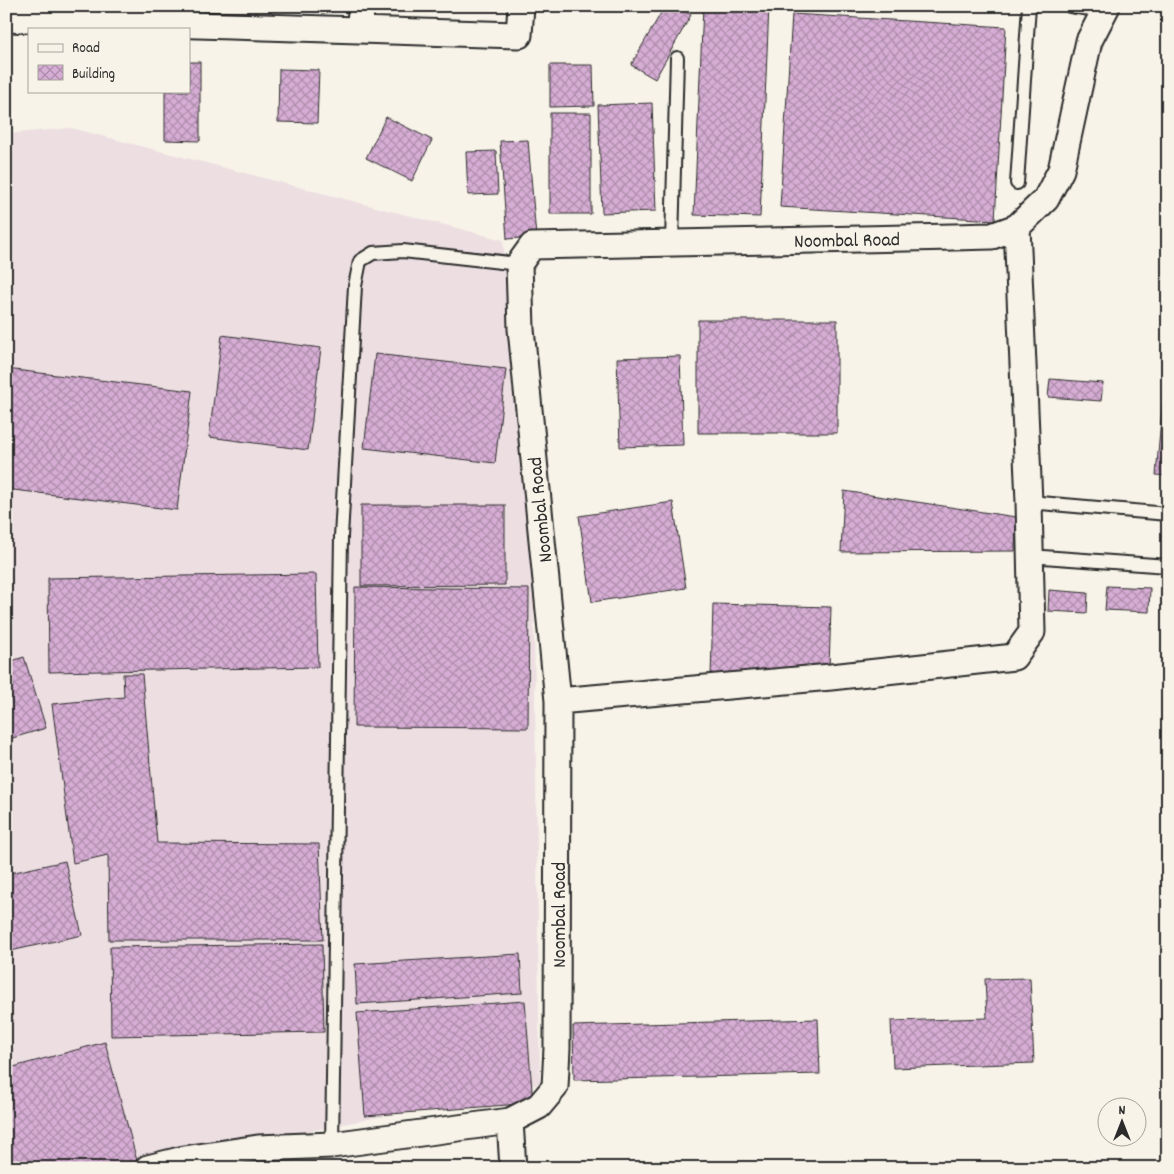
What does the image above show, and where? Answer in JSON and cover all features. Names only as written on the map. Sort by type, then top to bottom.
[{"type":"street","points":[[6,20],[360,18],[519,35],[521,6]]},
{"type":"street","name":"Noombal Road","points":[[148,1168],[184,1163],[258,1148],[332,1145],[510,1121],[539,1106],[555,1087],[557,1048],[558,701],[521,329],[519,264],[532,246],[992,236],[1017,227],[1046,199],[1061,170],[1089,41],[1105,8]]},
{"type":"street","points":[[558,701],[831,677],[1014,657],[1032,632],[1029,502],[1017,227]]},
{"type":"street","points":[[510,1121],[513,1168]]},
{"type":"lane","points":[[1017,183],[1029,6]]},
{"type":"lane","points":[[1070,6],[1105,8]]},
{"type":"lane","points":[[672,242],[677,58]]},
{"type":"lane","points":[[332,1145],[341,537],[355,286],[360,261],[373,253],[403,251],[519,264]]},
{"type":"lane","points":[[1029,502],[1168,514]]},
{"type":"lane","points":[[1029,556],[1168,566]]},
{"type":"shaded area","points":[[71,128],[503,240],[533,545],[540,1084],[128,1168],[6,1168],[6,134]]},
{"type":"building","points":[[665,6],[675,6],[691,15],[655,79],[631,65]]},
{"type":"building","points":[[703,6],[769,6],[760,217],[694,215]]},
{"type":"building","points":[[792,14],[1006,27],[995,220],[780,207]]},
{"type":"building","points":[[190,62],[200,62],[200,141],[165,140],[165,92],[190,92]]},
{"type":"building","points":[[550,65],[593,65],[594,106],[550,107]]},
{"type":"building","points":[[279,69],[319,70],[317,123],[278,122]]},
{"type":"building","points":[[652,103],[656,211],[602,213],[598,105]]},
{"type":"building","points":[[550,113],[591,113],[591,214],[550,214]]},
{"type":"building","points":[[386,117],[432,140],[412,181],[366,158]]},
{"type":"building","points":[[528,140],[536,237],[507,239],[500,141]]},
{"type":"building","points":[[496,151],[498,194],[468,195],[466,152]]},
{"type":"building","points":[[698,320],[837,320],[837,433],[698,433]]},
{"type":"building","points":[[222,335],[321,348],[308,450],[209,437]]},
{"type":"building","points":[[375,354],[506,369],[495,463],[364,448]]},
{"type":"building","points":[[680,356],[683,445],[620,447],[617,358]]},
{"type":"building","points":[[6,369],[192,391],[177,510],[6,489]]},
{"type":"building","points":[[1050,379],[1103,383],[1101,401],[1048,397]]},
{"type":"building","points":[[1164,387],[1168,387],[1168,476],[1156,475]]},
{"type":"building","points":[[844,491],[1016,517],[1015,551],[841,552]]},
{"type":"building","points":[[673,502],[686,588],[592,602],[579,516]]},
{"type":"building","points":[[361,505],[505,505],[505,585],[361,586]]},
{"type":"building","points":[[316,574],[318,667],[49,672],[48,578]]},
{"type":"building","points":[[1107,586],[1150,588],[1149,612],[1105,610]]},
{"type":"building","points":[[355,587],[529,589],[528,728],[354,727]]},
{"type":"building","points":[[1049,590],[1088,593],[1087,613],[1048,611]]},
{"type":"building","points":[[713,604],[831,607],[829,669],[787,668],[787,675],[711,677]]},
{"type":"building","points":[[24,657],[46,728],[6,740],[6,663]]},
{"type":"building","points":[[123,674],[142,674],[157,843],[319,844],[323,940],[109,940],[108,855],[73,863],[52,704],[124,697]]},
{"type":"building","points":[[65,861],[82,935],[6,952],[6,874]]},
{"type":"building","points":[[322,944],[324,1032],[111,1036],[110,947]]},
{"type":"building","points":[[520,954],[522,993],[357,1004],[355,964]]},
{"type":"building","points":[[1030,978],[1034,1063],[893,1068],[891,1021],[987,1018],[985,979]]},
{"type":"building","points":[[525,1001],[533,1103],[365,1116],[357,1013]]},
{"type":"building","points":[[818,1019],[820,1074],[574,1080],[573,1026]]},
{"type":"building","points":[[105,1042],[137,1161],[111,1168],[6,1168],[6,1069]]}]
